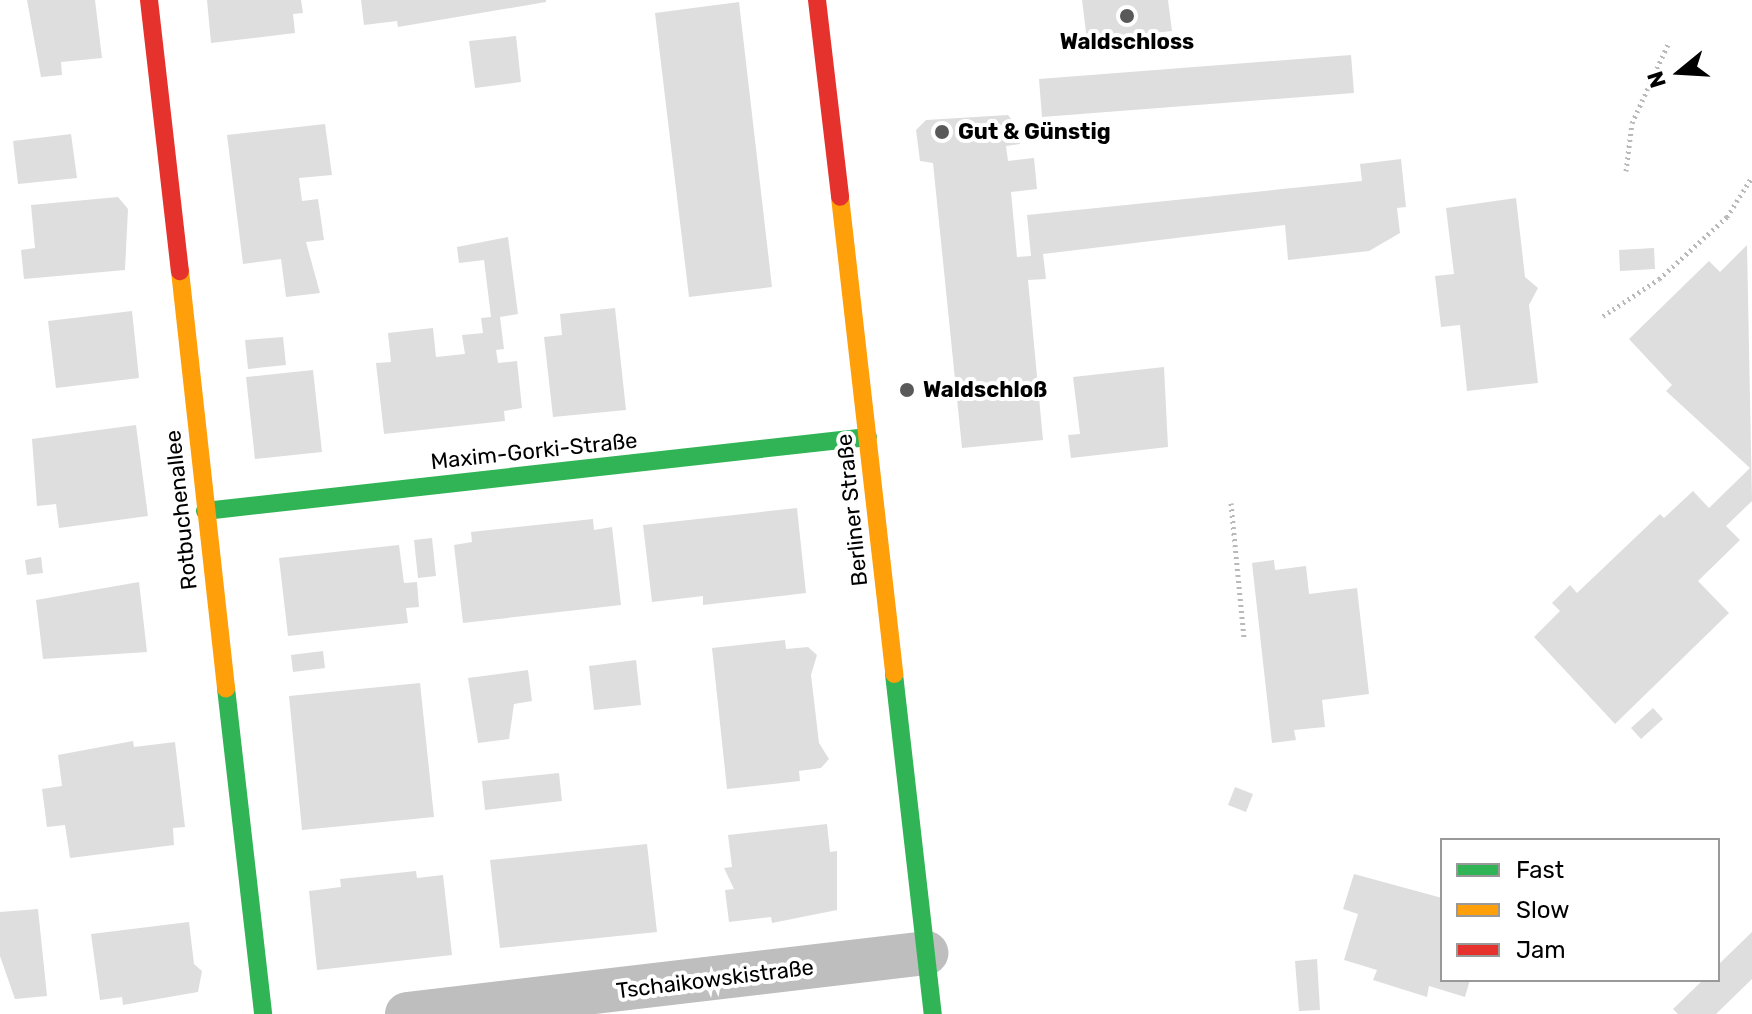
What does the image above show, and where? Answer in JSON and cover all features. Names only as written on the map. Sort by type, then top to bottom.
[{"type":"street","name":"Rotbuchenallee","points":[[149,0],[263,1014]]},
{"type":"street","name":"Berliner Straße","points":[[817,0],[933,1014]]},
{"type":"street","name":"Maxim-Gorki-Straße","points":[[205,511],[868,437]]},
{"type":"street","name":"Tschaikowskistraße","points":[[407,1014],[926,953]]},
{"type":"path","points":[[1626,171],[1632,123],[1669,42]]},
{"type":"path","points":[[1603,316],[1659,279],[1727,217],[1752,177]]},
{"type":"path","points":[[1231,503],[1244,638]]},
{"type":"building","points":[[27,0],[95,0],[102,58],[61,62],[62,75],[41,77]]},
{"type":"building","points":[[207,0],[301,0],[303,13],[293,14],[295,33],[211,43]]},
{"type":"building","points":[[361,0],[546,2],[398,27],[397,21],[364,25]]},
{"type":"building","name":"Waldschloss","points":[[1082,0],[1168,0],[1172,31],[1087,40]]},
{"type":"building","points":[[739,2],[772,287],[689,297],[655,13]]},
{"type":"building","points":[[516,36],[521,82],[475,88],[469,41]]},
{"type":"building","points":[[1351,55],[1354,93],[1042,117],[1039,79]]},
{"type":"building","points":[[1008,115],[1022,132],[1020,144],[1006,146],[1008,161],[1034,158],[1037,189],[1011,192],[1017,257],[1031,256],[1027,215],[1362,181],[1360,164],[1401,159],[1406,207],[1397,208],[1400,233],[1369,251],[1288,260],[1285,225],[1043,254],[1046,279],[1028,280],[1043,440],[962,448],[933,163],[920,161],[916,130],[926,120]]},
{"type":"building","points":[[325,124],[332,175],[299,178],[302,201],[318,199],[324,240],[306,242],[320,293],[286,297],[281,259],[243,264],[227,135]]},
{"type":"building","points":[[71,134],[77,178],[18,184],[13,141]]},
{"type":"building","points":[[118,197],[128,209],[125,270],[24,279],[21,250],[35,248],[31,205]]},
{"type":"building","points":[[1516,198],[1525,277],[1538,288],[1529,305],[1538,383],[1467,391],[1460,325],[1441,327],[1435,276],[1454,274],[1446,208]]},
{"type":"building","points":[[508,237],[518,314],[500,317],[504,349],[496,350],[498,363],[517,361],[522,408],[504,411],[505,421],[384,434],[376,363],[391,362],[388,333],[433,328],[436,357],[465,354],[462,335],[483,333],[481,318],[491,317],[484,260],[459,263],[457,247]]},
{"type":"building","points":[[1747,245],[1752,501],[1726,526],[1740,540],[1698,581],[1729,613],[1615,724],[1534,637],[1560,611],[1552,603],[1570,585],[1577,593],[1660,514],[1664,518],[1693,491],[1709,508],[1750,468],[1666,391],[1672,385],[1629,339],[1709,261],[1720,272]]},
{"type":"building","points":[[1654,248],[1655,269],[1620,271],[1619,250]]},
{"type":"building","points":[[615,308],[626,410],[553,417],[544,337],[562,335],[560,314]]},
{"type":"building","points":[[132,311],[139,378],[56,388],[48,321]]},
{"type":"building","points":[[283,337],[286,365],[248,369],[245,340]]},
{"type":"building","points":[[1164,367],[1168,447],[1071,458],[1068,435],[1080,434],[1073,377]]},
{"type":"building","points":[[313,370],[322,452],[255,459],[246,377]]},
{"type":"building","points":[[136,425],[148,516],[59,528],[56,504],[37,506],[32,439]]},
{"type":"building","points":[[797,508],[806,593],[703,605],[703,596],[652,602],[643,525]]},
{"type":"building","points":[[593,519],[594,530],[612,527],[621,605],[463,623],[454,545],[472,542],[471,532]]},
{"type":"building","points":[[432,538],[436,576],[418,578],[414,540]]},
{"type":"building","points":[[399,545],[404,583],[417,582],[419,607],[406,608],[408,623],[288,636],[279,558]]},
{"type":"building","points":[[41,557],[43,573],[27,575],[25,560]]},
{"type":"building","points":[[1274,560],[1275,570],[1306,566],[1309,594],[1357,588],[1369,694],[1322,700],[1325,727],[1294,730],[1296,740],[1272,743],[1252,563]]},
{"type":"building","points":[[139,582],[147,652],[43,659],[36,600]]},
{"type":"building","points":[[785,640],[786,649],[808,647],[817,655],[811,675],[819,743],[829,759],[821,768],[799,771],[800,781],[727,789],[712,648]]},
{"type":"building","points":[[323,651],[325,668],[293,672],[291,655]]},
{"type":"building","points":[[636,660],[641,705],[594,710],[589,666]]},
{"type":"building","points":[[528,670],[532,701],[514,704],[509,739],[478,743],[468,678]]},
{"type":"building","points":[[420,683],[434,817],[302,830],[289,696]]},
{"type":"building","points":[[1653,708],[1663,719],[1641,739],[1631,728]]},
{"type":"building","points":[[133,741],[134,747],[175,742],[185,827],[173,828],[174,845],[70,858],[65,825],[47,827],[42,789],[62,786],[58,755]]},
{"type":"building","points":[[559,773],[562,801],[485,810],[482,781]]},
{"type":"building","points":[[1235,787],[1253,794],[1246,812],[1228,805]]},
{"type":"building","points":[[827,824],[830,852],[837,851],[837,910],[772,923],[771,917],[729,922],[725,890],[734,889],[724,868],[732,867],[728,835]]},
{"type":"building","points":[[647,844],[657,932],[500,948],[490,860]]},
{"type":"building","points":[[416,871],[417,878],[443,875],[452,955],[317,970],[309,891],[341,887],[340,879]]},
{"type":"building","points":[[1354,874],[1440,897],[1440,982],[1469,982],[1465,997],[1429,986],[1427,997],[1373,980],[1377,970],[1344,960],[1358,914],[1343,909]]},
{"type":"building","points":[[38,909],[47,996],[15,999],[0,956],[0,912]]},
{"type":"building","points":[[189,922],[194,964],[202,971],[198,992],[123,1005],[122,997],[100,1000],[91,934]]},
{"type":"building","points":[[1752,932],[1752,979],[1716,1014],[1678,1014],[1673,1009],[1701,982],[1720,982],[1720,963]]},
{"type":"building","points":[[1317,959],[1320,1010],[1299,1011],[1295,961]]},
{"type":"traffic: fast","points":[[205,511],[868,437]]},
{"type":"traffic: fast","points":[[894,674],[933,1014]]},
{"type":"traffic: fast","points":[[226,688],[263,1014]]},
{"type":"traffic: slow","points":[[840,197],[894,674]]},
{"type":"traffic: slow","points":[[180,271],[226,688]]},
{"type":"traffic: jam","points":[[149,0],[180,271]]},
{"type":"traffic: jam","points":[[817,0],[840,197]]},
{"type":"place","name":"Waldschloss","points":[[1127,16]]},
{"type":"place","name":"Gut & Günstig","points":[[942,132]]},
{"type":"place","name":"Waldschloß","points":[[907,390]]}]
